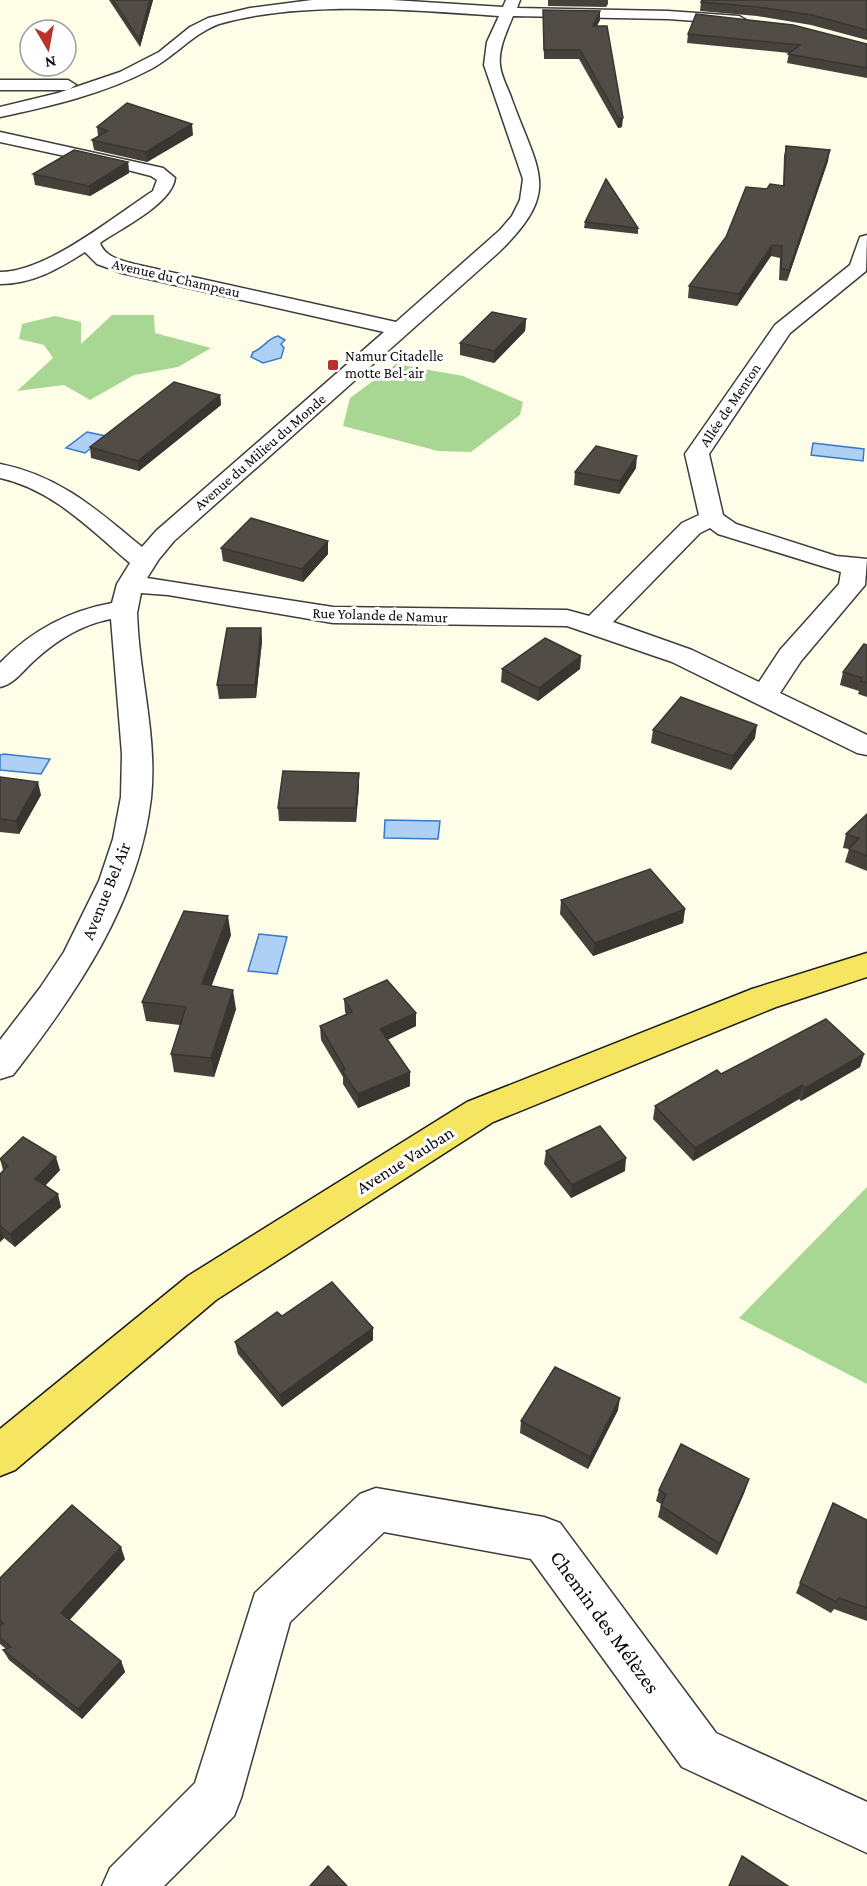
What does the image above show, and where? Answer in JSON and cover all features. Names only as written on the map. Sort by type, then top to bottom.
[{"type":"main road","name":"Avenue Vauban","points":[[0,1456],[202,1288],[480,1112],[764,998],[867,965]]},
{"type":"street","points":[[327,0],[511,6],[750,21]]},
{"type":"street","points":[[0,112],[97,87],[164,55],[201,27],[221,20],[274,9],[344,2]]},
{"type":"street","name":"Avenue du Milieu du Monde","points":[[133,585],[165,536],[501,240],[520,220],[531,200],[532,179],[492,65],[495,42],[511,6]]},
{"type":"street","points":[[201,27],[202,7]]},
{"type":"street","points":[[0,85],[56,84],[97,87]]},
{"type":"street","name":"Avenue du Champeau","points":[[0,137],[117,162],[157,172],[166,178],[165,186],[159,195],[90,241],[92,251],[100,259],[129,269],[399,329]]},
{"type":"street","points":[[0,278],[10,279],[34,274],[90,241]]},
{"type":"street","name":"Allée de Menton","points":[[712,518],[697,454],[782,329],[859,267],[867,241]]},
{"type":"street","points":[[0,471],[25,477],[63,496],[133,585],[91,614],[57,630],[0,679]]},
{"type":"street","points":[[595,624],[691,528],[712,518],[727,529],[830,562],[861,567],[852,585],[790,656],[763,697]]},
{"type":"street","name":"Rue Yolande de Namur","points":[[133,585],[168,587],[300,612],[333,615],[567,618],[595,624],[682,656],[867,746]]},
{"type":"street","name":"Avenue Bel Air","points":[[0,1065],[39,1018],[86,944],[112,886],[132,824],[137,754],[125,642],[133,585]]},
{"type":"street","name":"Chemin des Mélèzes","points":[[128,1886],[216,1798],[271,1609],[376,1509],[544,1539],[699,1750],[867,1828]]},
{"type":"green space","points":[[112,315],[154,315],[155,333],[211,348],[178,367],[134,375],[90,400],[64,385],[17,391],[53,358],[44,345],[19,339],[22,324],[55,316],[81,322],[81,344]]},
{"type":"green space","points":[[396,364],[463,376],[523,402],[520,415],[471,452],[438,451],[343,426],[350,398]]},
{"type":"green space","points":[[867,1187],[867,1384],[739,1318]]},
{"type":"water","points":[[278,336],[285,340],[281,344],[284,348],[281,358],[263,363],[251,357],[253,352]]},
{"type":"water","points":[[87,432],[106,436],[85,453],[66,448]]},
{"type":"water","points":[[813,443],[864,449],[863,461],[811,455]]},
{"type":"water","points":[[0,755],[50,759],[41,774],[0,770]]},
{"type":"water","points":[[385,820],[440,821],[438,839],[384,838]]},
{"type":"water","points":[[259,934],[287,937],[277,974],[248,971]]},
{"type":"building","points":[[113,0],[150,0],[139,40]]},
{"type":"building","points":[[702,0],[867,0],[867,30],[812,15],[701,2]]},
{"type":"building","points":[[543,10],[600,11],[593,26],[607,26],[623,118],[619,119],[580,50],[544,50]]},
{"type":"building","points":[[696,14],[793,25],[867,44],[867,68],[788,54],[800,45],[688,34]]},
{"type":"building","points":[[127,103],[192,124],[146,152],[92,140],[108,131],[97,127]]},
{"type":"building","points":[[786,146],[830,150],[789,270],[781,269],[782,246],[772,245],[739,294],[689,286],[726,237],[746,187],[767,189],[770,184],[784,186]]},
{"type":"building","points":[[74,150],[128,162],[89,186],[33,174]]},
{"type":"building","points":[[606,179],[638,228],[585,222]]},
{"type":"building","points":[[492,312],[526,319],[494,351],[460,343]]},
{"type":"building","points":[[174,382],[220,395],[138,461],[90,447]]},
{"type":"building","points":[[596,446],[637,456],[620,481],[575,472]]},
{"type":"building","points":[[251,518],[328,541],[302,569],[221,548]]},
{"type":"building","points":[[227,628],[261,628],[255,685],[217,685]]},
{"type":"building","points":[[545,638],[581,656],[539,688],[502,669]]},
{"type":"building","points":[[864,644],[867,645],[867,683],[861,681],[862,678],[843,672]]},
{"type":"building","points":[[681,697],[757,725],[733,756],[653,730]]},
{"type":"building","points":[[283,771],[359,773],[356,808],[278,808]]},
{"type":"building","points":[[0,777],[38,782],[16,821],[0,819]]},
{"type":"building","points":[[867,814],[867,856],[849,849],[859,838],[846,834]]},
{"type":"building","points":[[650,869],[685,909],[595,943],[561,900]]},
{"type":"building","points":[[184,911],[228,916],[202,984],[233,990],[211,1058],[171,1054],[186,1007],[142,1002]]},
{"type":"building","points":[[387,980],[416,1013],[380,1029],[410,1072],[358,1094],[342,1071],[345,1069],[320,1026],[352,1012],[344,999]]},
{"type":"building","points":[[826,1019],[864,1054],[805,1088],[802,1085],[695,1148],[655,1106],[717,1070],[721,1074]]},
{"type":"building","points":[[600,1126],[626,1158],[572,1185],[546,1151]]},
{"type":"building","points":[[23,1137],[56,1157],[35,1179],[58,1194],[10,1234],[0,1226],[0,1174],[8,1166],[0,1159]]},
{"type":"building","points":[[332,1282],[373,1328],[280,1395],[235,1342],[277,1312],[282,1316]]},
{"type":"building","points":[[555,1367],[620,1398],[590,1457],[521,1421]]},
{"type":"building","points":[[681,1444],[749,1479],[720,1544],[661,1506],[666,1494],[659,1490]]},
{"type":"building","points":[[833,1503],[867,1520],[867,1608],[839,1598],[836,1602],[800,1583]]},
{"type":"building","points":[[72,1505],[121,1547],[61,1613],[121,1661],[78,1709],[3,1650],[11,1647],[0,1638],[0,1626],[3,1623],[0,1620],[0,1578]]},
{"type":"building","points":[[742,1856],[788,1886],[729,1886]]},
{"type":"building","points":[[328,1866],[347,1886],[310,1886]]},
{"type":"place","name":"Namur Citadelle motte Bel-air","points":[[333,365]]}]
